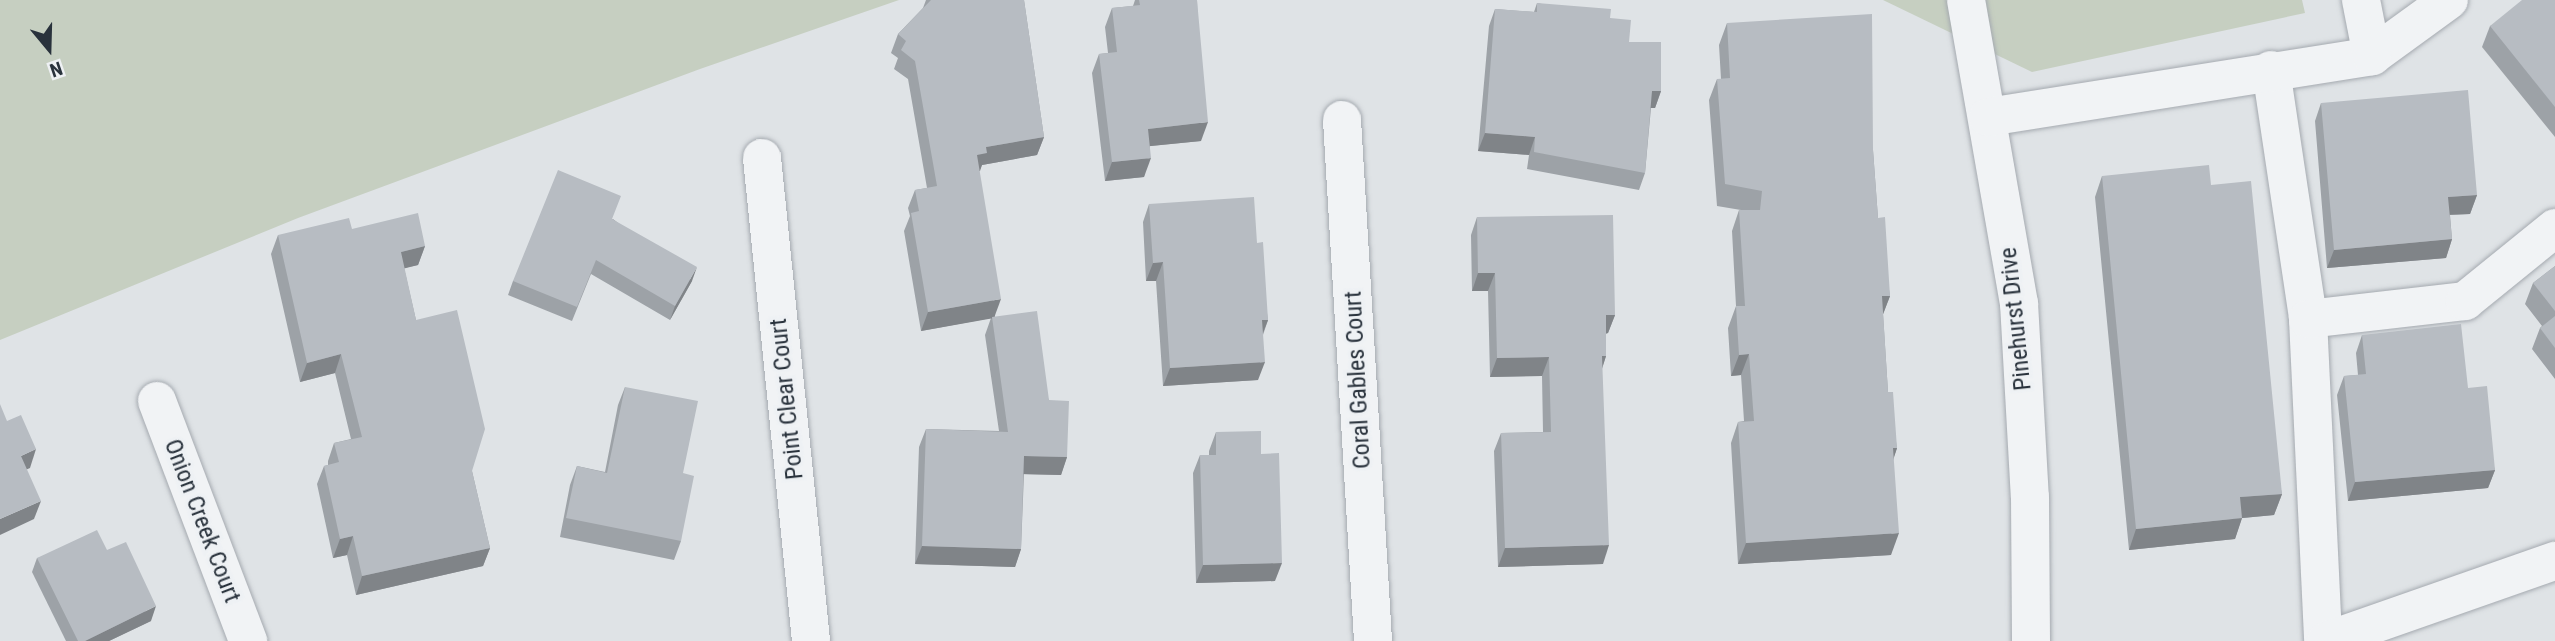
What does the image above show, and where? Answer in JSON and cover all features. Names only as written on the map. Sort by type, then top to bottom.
[{"type":"street","name":"Pinehurst Drive","points":[[1966,0],[2019,303],[2030,497],[2031,641]]},
{"type":"street","points":[[2361,0],[2372,56]]},
{"type":"street","points":[[1988,117],[2372,56],[2449,0]]},
{"type":"street","points":[[2271,70],[2308,318],[2324,641],[2555,561]]},
{"type":"street","name":"Coral Gables Court","points":[[1342,120],[1373,641]]},
{"type":"street","name":"Point Clear Court","points":[[762,158],[811,641]]},
{"type":"street","points":[[2308,318],[2465,301],[2555,228]]},
{"type":"street","name":"Onion Creek Court","points":[[156,401],[248,641]]},
{"type":"green space","points":[[0,0],[899,0],[700,69],[298,218],[0,340]]},
{"type":"green space","points":[[1883,0],[2302,0],[2305,13],[2032,72]]},
{"type":"building","points":[[931,0],[1024,0],[1044,137],[986,147],[987,153],[977,155],[1001,299],[928,312],[911,213],[919,211],[915,190],[937,186],[915,61],[901,50],[906,41],[898,34]]},
{"type":"building","points":[[1139,0],[1197,0],[1208,122],[1148,129],[1151,158],[1112,162],[1099,54],[1117,52],[1112,8],[1140,5]]},
{"type":"building","points":[[2522,0],[2555,0],[2555,107],[2490,26]]},
{"type":"building","points":[[1537,3],[1611,9],[1610,18],[1631,20],[1629,42],[1661,42],[1661,91],[1652,91],[1645,173],[1534,152],[1535,137],[1485,133],[1495,9],[1537,12]]},
{"type":"building","points":[[1872,14],[1873,150],[1878,218],[1885,217],[1890,296],[1882,296],[1888,392],[1893,392],[1897,448],[1893,448],[1899,533],[1746,543],[1738,422],[1754,421],[1749,354],[1739,355],[1736,306],[1745,306],[1739,210],[1760,210],[1762,191],[1725,184],[1717,79],[1730,78],[1727,23]]},
{"type":"building","points":[[2468,90],[2477,195],[2448,197],[2452,239],[2334,250],[2321,103]]},
{"type":"building","points":[[2209,165],[2211,185],[2251,181],[2282,494],[2240,497],[2242,518],[2136,529],[2102,176]]},
{"type":"building","points":[[558,170],[621,196],[612,219],[697,267],[675,306],[596,260],[577,307],[513,281]]},
{"type":"building","points":[[1254,197],[1257,243],[1263,242],[1268,320],[1262,320],[1265,362],[1170,368],[1163,262],[1153,263],[1149,204]]},
{"type":"building","points":[[418,213],[425,246],[401,252],[416,320],[457,310],[485,429],[472,471],[490,548],[362,576],[353,536],[340,539],[324,466],[339,462],[334,443],[362,437],[341,354],[307,363],[278,235],[349,218],[352,229]]},
{"type":"building","points":[[1613,215],[1615,315],[1606,315],[1606,356],[1602,356],[1609,545],[1505,548],[1501,433],[1551,432],[1549,357],[1497,358],[1495,273],[1478,273],[1477,217]]},
{"type":"building","points":[[2555,266],[2555,311],[2533,283]]},
{"type":"building","points":[[1037,311],[1049,400],[1069,401],[1067,457],[1024,456],[1021,549],[922,546],[926,429],[1008,432],[992,317]]},
{"type":"building","points":[[2555,316],[2555,348],[2540,328]]},
{"type":"building","points":[[2461,324],[2468,388],[2487,386],[2495,470],[2355,482],[2344,376],[2366,374],[2362,335]]},
{"type":"building","points":[[625,387],[698,401],[683,473],[694,476],[681,541],[566,518],[577,466],[607,473]]},
{"type":"building","points":[[0,404],[7,421],[21,415],[36,449],[21,456],[41,501],[0,519]]},
{"type":"building","points":[[1261,431],[1261,454],[1279,453],[1282,563],[1203,565],[1200,455],[1216,455],[1216,432]]},
{"type":"building","points":[[97,530],[107,550],[126,542],[156,606],[85,641],[78,641],[37,558]]}]
